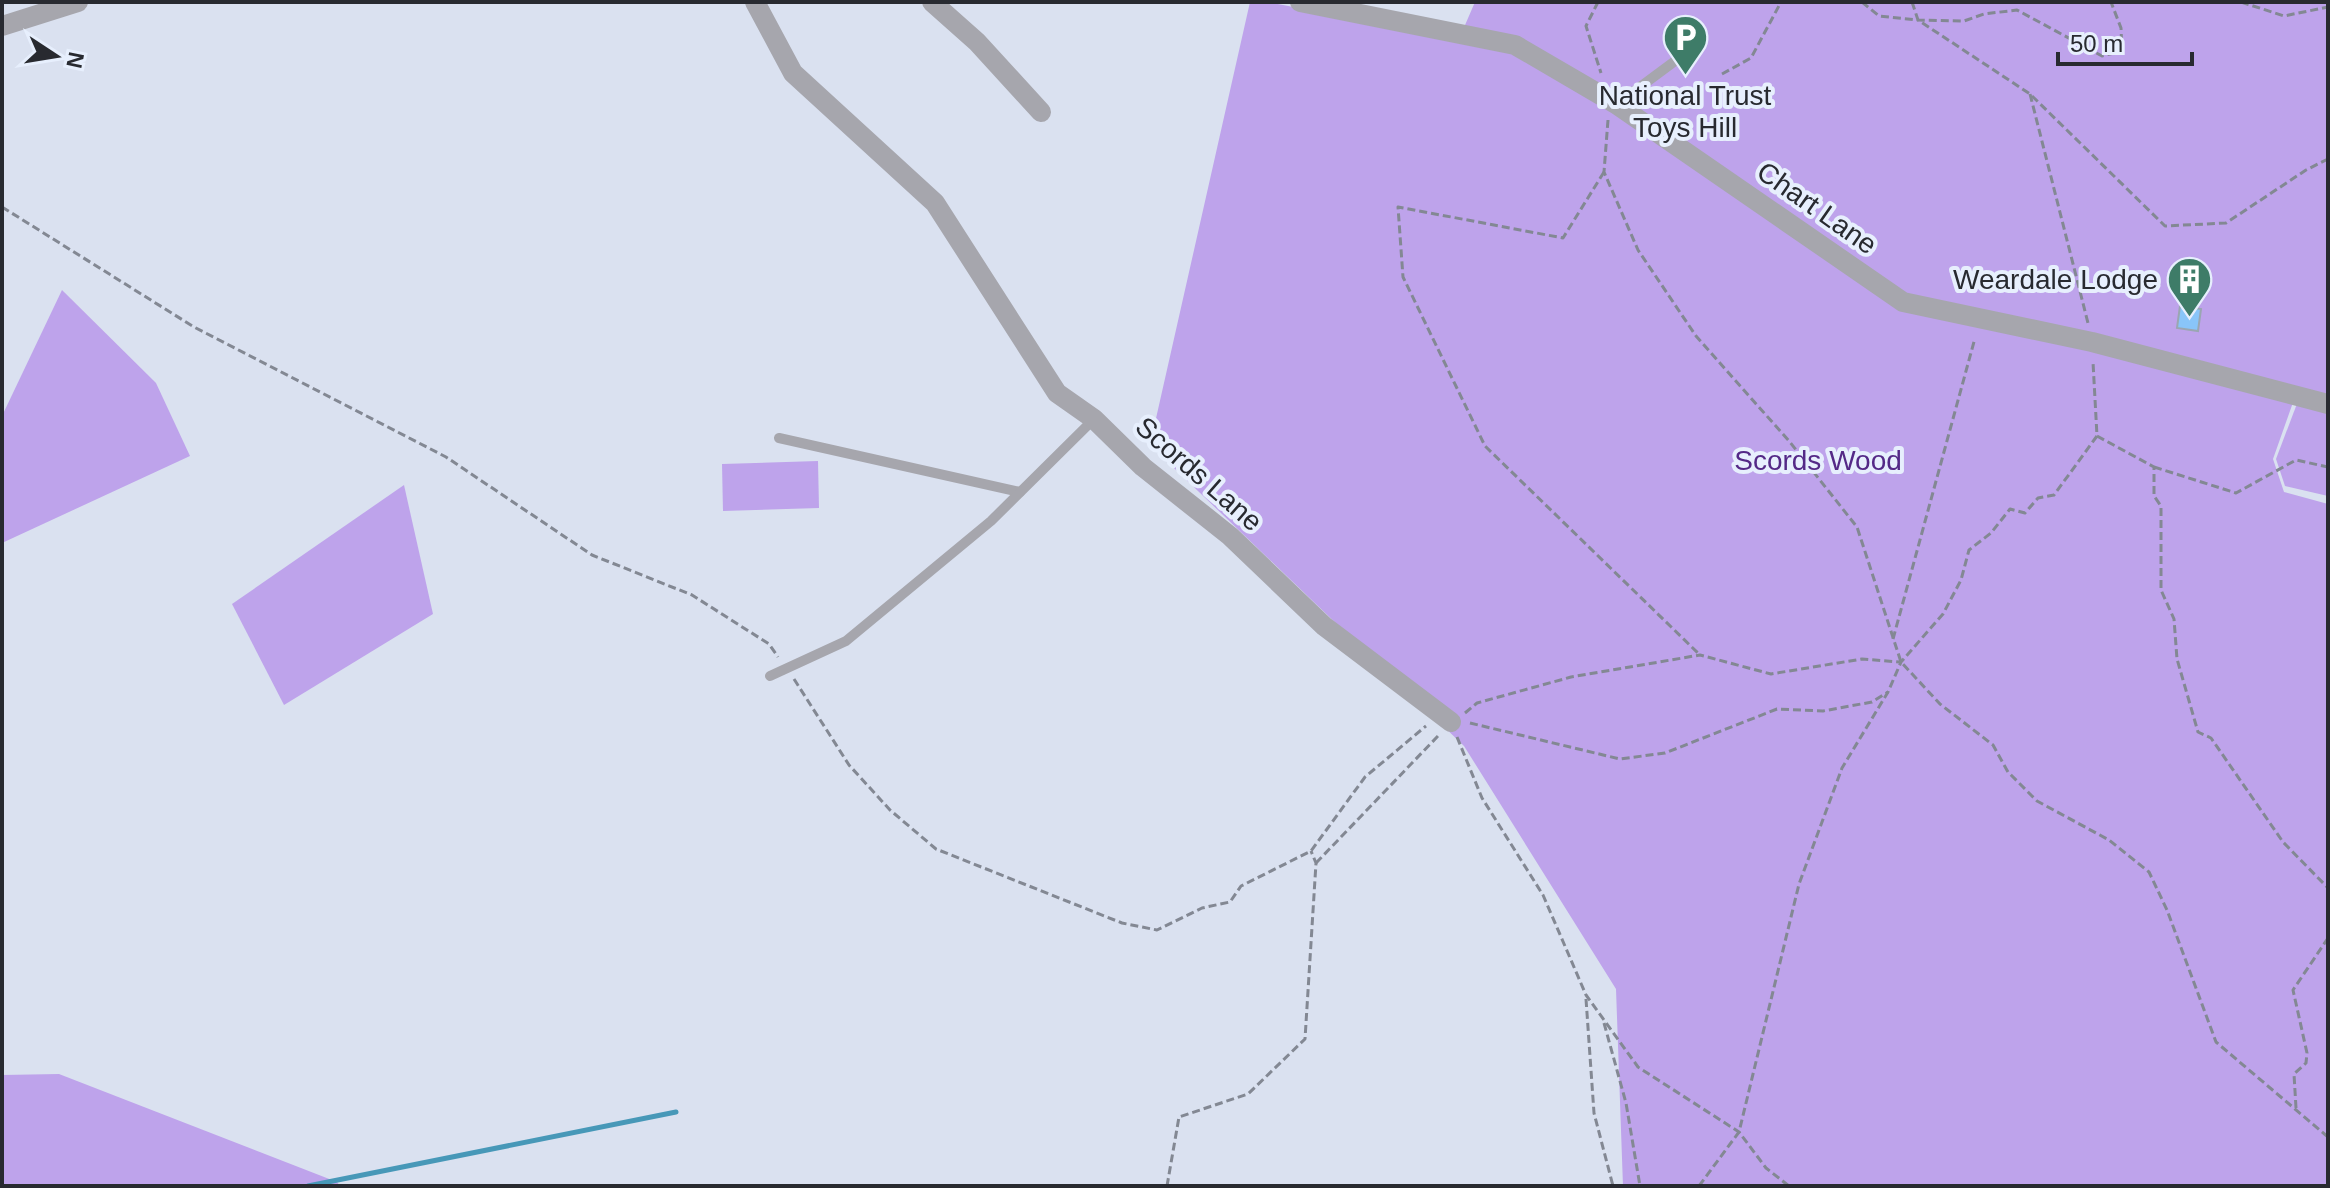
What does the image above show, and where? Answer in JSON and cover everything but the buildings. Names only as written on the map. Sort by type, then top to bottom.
[{"type":"street","points":[[2,26],[78,2]]},
{"type":"street","name":"Scords Lane","points":[[755,2],[793,73],[935,203],[1057,393],[1094,419],[1143,467],[1230,536],[1324,626],[1451,722]]},
{"type":"street","points":[[932,2],[977,42],[1041,112]]},
{"type":"street","name":"Chart Lane","points":[[1300,2],[1515,45],[1612,102],[1903,302],[2092,342],[2328,404]]},
{"type":"lane","points":[[1612,102],[1702,41]]},
{"type":"lane","points":[[770,676],[846,641],[991,521],[1094,419]]},
{"type":"lane","points":[[779,438],[1020,492]]},
{"type":"path","points":[[1598,2],[1586,26],[1612,102],[1604,172],[1563,238],[1398,207],[1403,277],[1485,446],[1700,655]]},
{"type":"path","points":[[1722,74],[1751,58],[1781,2]]},
{"type":"path","points":[[1862,2],[1879,16],[1918,20],[1964,21],[1984,14],[2017,10],[2102,56],[2122,51],[2121,28],[2111,2]]},
{"type":"path","points":[[1912,2],[1918,20],[2030,94],[2165,226],[2226,223],[2328,159]]},
{"type":"path","points":[[2241,2],[2284,16],[2328,7]]},
{"type":"path","points":[[1699,1186],[1739,1132],[1799,884],[1842,768],[1888,692],[1901,662],[1943,614],[1961,580],[1969,550],[1991,533],[2010,509],[2025,513],[2038,498],[2054,495],[2097,436],[2092,342],[2030,94]]},
{"type":"path","points":[[1604,172],[1638,250],[1696,336],[1789,441],[1857,527],[1901,662],[1940,704],[1993,745],[2008,772],[2037,801],[2109,840],[2149,872],[2167,910],[2216,1042],[2328,1137]]},
{"type":"path","points":[[2,207],[194,327],[446,457],[592,555],[692,595],[769,644],[849,765],[890,810],[936,849],[1122,923],[1157,930],[1202,908],[1230,902],[1241,886],[1311,851],[1365,777],[1424,726],[1451,722],[1484,724],[1620,759],[1665,753],[1777,709],[1823,711],[1872,702],[1888,692]]},
{"type":"path","points":[[1893,639],[1980,318]]},
{"type":"path","points":[[2097,436],[2154,467],[2236,493],[2296,460],[2328,467]]},
{"type":"path","points":[[2154,467],[2154,496],[2161,506],[2161,590],[2174,619],[2177,659],[2198,732],[2211,738],[2283,842],[2328,888]]},
{"type":"path","points":[[1316,863],[1451,722],[1477,703],[1571,677],[1700,655],[1771,674],[1862,659],[1901,662]]},
{"type":"path","points":[[1451,722],[1482,798],[1543,895],[1586,995],[1603,1019],[1638,1067],[1739,1132],[1766,1168],[1789,1186]]},
{"type":"path","points":[[1167,1186],[1179,1117],[1248,1094],[1305,1039],[1316,863],[1311,851]]},
{"type":"path","points":[[2296,1109],[2294,1074],[2306,1063],[2307,1053],[2293,990],[2328,938]]},
{"type":"path","points":[[1586,995],[1594,1113],[1613,1186]]},
{"type":"path","points":[[1603,1019],[1626,1103],[1640,1186]]},
{"type":"green space","name":"Scords Wood","points":[[1250,2],[1268,2],[1459,39],[1475,2],[2328,2],[2328,399],[2297,391],[2273,459],[2284,492],[2328,504],[2328,1186],[1623,1186],[1616,989],[1464,746],[1150,445]]},
{"type":"green space","points":[[62,290],[156,383],[190,456],[2,543],[2,416]]},
{"type":"green space","points":[[2298,401],[2328,409],[2328,496],[2285,486],[2276,459]]},
{"type":"green space","points":[[818,461],[819,508],[723,511],[722,464]]},
{"type":"green space","points":[[404,485],[433,614],[284,705],[232,604]]},
{"type":"green space","points":[[59,1074],[337,1182],[340,1186],[2,1186],[2,1075]]},
{"type":"waterway","points":[[308,1186],[676,1112]]},
{"type":"place","name":"National Trust Toys Hill","points":[[1685,77]]},
{"type":"place","name":"Weardale Lodge","points":[[2189,318]]}]
